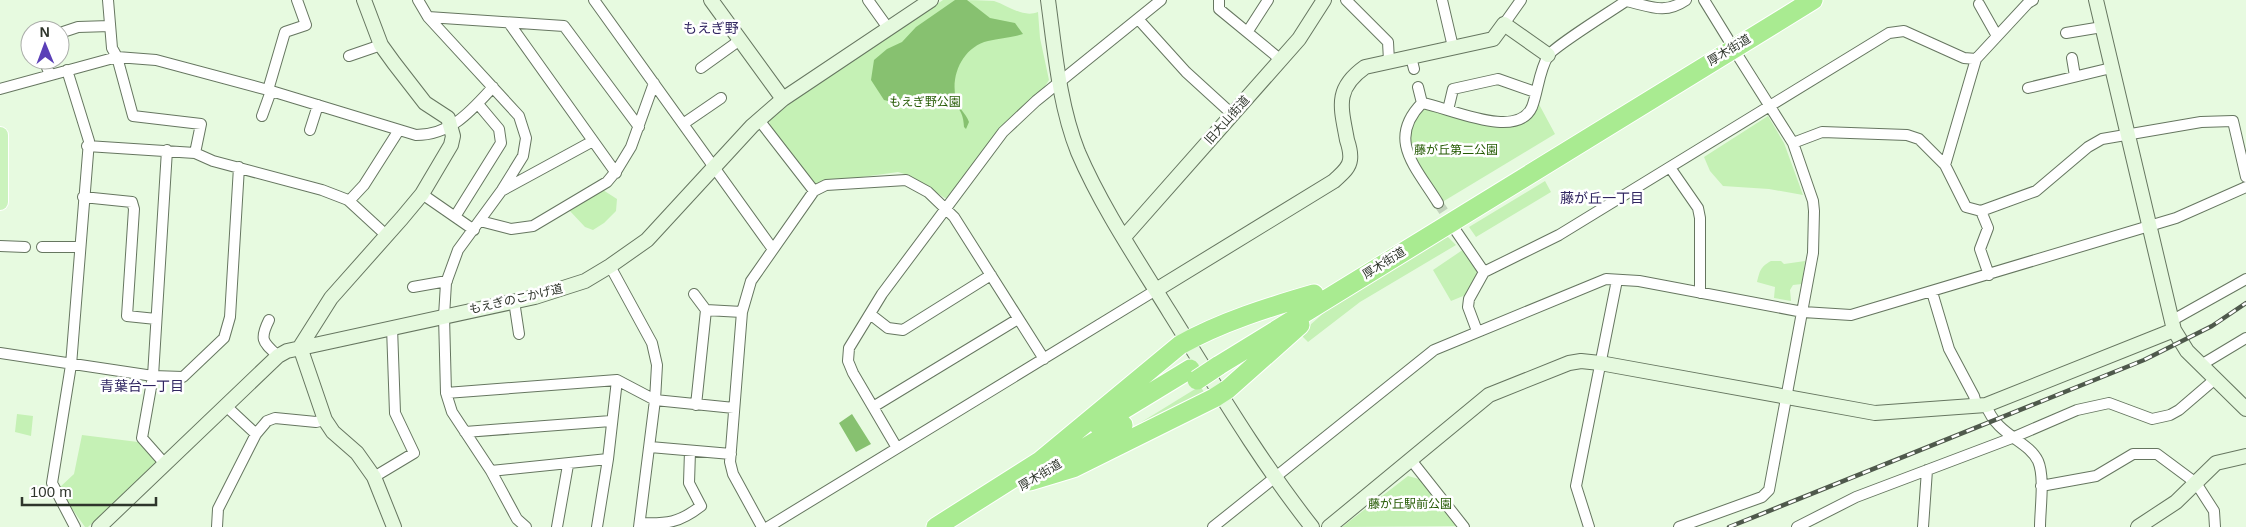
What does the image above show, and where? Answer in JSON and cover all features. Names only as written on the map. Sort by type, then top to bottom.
[{"type":"highway","name":"厚木街道","points":[[956,527],[1215,361],[1730,43],[1791,0]]},
{"type":"highway","name":"厚木街道","points":[[1730,43],[1783,18],[1813,0]]},
{"type":"highway","points":[[1783,18],[1819,0]]},
{"type":"highway","points":[[1040,461],[1188,341],[1280,304],[1319,297]]},
{"type":"highway","points":[[1030,481],[1073,468],[1221,394],[1291,334],[1319,297]]},
{"type":"highway","name":"厚木街道","points":[[936,527],[1040,461],[1193,375]]},
{"type":"main road","points":[[0,135],[0,202]]},
{"type":"street","points":[[108,0],[112,48],[117,57],[133,116],[201,124],[195,153]]},
{"type":"street","points":[[262,116],[285,32],[306,25],[297,0]]},
{"type":"street","points":[[364,0],[382,45],[425,103],[448,118],[453,136],[451,144],[422,194],[331,298],[300,347],[325,420],[333,432],[356,453],[374,477],[394,527]]},
{"type":"street","points":[[418,0],[428,17],[519,116],[526,138],[523,156],[502,190],[458,250],[447,281],[444,316],[446,393],[452,412],[491,471],[517,518],[526,527]]},
{"type":"street","points":[[594,0],[772,248]]},
{"type":"street","points":[[711,0],[783,99]]},
{"type":"street","points":[[868,0],[888,28]]},
{"type":"street","name":"もえぎのこかげ道","points":[[278,356],[300,347],[514,301],[576,284],[610,266],[647,240],[714,169],[729,150],[783,99],[931,0]]},
{"type":"street","points":[[1048,0],[1064,108],[1078,151],[1104,205],[1221,394],[1276,478],[1312,527]]},
{"type":"street","points":[[897,448],[848,361],[849,348],[870,314],[1003,132],[1161,0]]},
{"type":"street","points":[[1219,0],[1219,9],[1281,60]]},
{"type":"street","points":[[1248,31],[1268,0]]},
{"type":"street","name":"旧大山街道","points":[[1124,237],[1299,39],[1324,0]]},
{"type":"street","points":[[1346,0],[1388,42],[1389,61]]},
{"type":"street","points":[[1442,0],[1453,47]]},
{"type":"street","points":[[768,527],[1334,181],[1345,170],[1350,160],[1340,105],[1343,90],[1351,77],[1365,67],[1389,61],[1413,63],[1453,47],[1493,39],[1521,0]]},
{"type":"street","points":[[1422,103],[1495,122],[1514,122],[1526,116],[1532,106],[1548,55],[1626,1],[1665,10],[1678,6],[1686,0]]},
{"type":"street","points":[[1679,527],[1766,494],[1770,485],[1788,398],[1813,254],[1813,201],[1793,143],[1704,0]]},
{"type":"street","points":[[1946,165],[1976,59],[2033,0]]},
{"type":"street","points":[[2096,0],[2172,325],[2187,351],[2214,380],[2246,409]]},
{"type":"street","points":[[1979,4],[1997,36]]},
{"type":"street","points":[[428,17],[564,26],[640,126]]},
{"type":"street","points":[[1139,20],[1186,72],[1232,114]]},
{"type":"street","points":[[509,23],[616,173]]},
{"type":"street","points":[[1504,24],[1548,55]]},
{"type":"street","points":[[70,30],[78,27],[110,26]]},
{"type":"street","points":[[2066,33],[2102,27]]},
{"type":"street","points":[[1477,331],[1468,307],[1469,299],[1484,272],[1559,234],[1890,34],[1904,31],[1964,58],[1976,59]]},
{"type":"street","points":[[700,68],[740,40]]},
{"type":"street","points":[[349,56],[382,45]]},
{"type":"street","points":[[70,69],[117,57],[156,60],[318,105],[399,130],[431,135],[452,127],[478,104],[493,87]]},
{"type":"street","points":[[2072,58],[2075,76]]},
{"type":"street","points":[[2028,88],[2111,68]]},
{"type":"street","points":[[48,70],[50,75]]},
{"type":"street","points":[[0,90],[67,70],[89,141],[70,365],[52,483],[75,527]]},
{"type":"street","points":[[1448,110],[1453,89],[1498,79],[1535,92]]},
{"type":"street","points":[[422,194],[456,215],[477,225],[511,229],[533,226],[607,182],[616,173],[640,126],[654,84]]},
{"type":"street","points":[[1418,87],[1422,103]]},
{"type":"street","points":[[683,124],[721,98]]},
{"type":"street","points":[[1422,103],[1412,114],[1405,127],[1404,141],[1409,154],[1438,203]]},
{"type":"street","points":[[456,215],[501,144],[499,129],[478,104]]},
{"type":"street","points":[[310,130],[318,105]]},
{"type":"street","points":[[759,120],[814,191]]},
{"type":"street","points":[[1793,143],[1822,132],[1907,136],[1919,139],[1946,165],[1966,207],[1981,211],[2036,191],[2096,142],[2105,138],[2201,122],[2233,121],[2246,177]]},
{"type":"street","points":[[349,201],[364,184],[399,130]]},
{"type":"street","points":[[502,190],[593,141]]},
{"type":"street","points":[[88,146],[195,153],[322,190],[349,201],[386,235]]},
{"type":"street","points":[[165,464],[142,438],[153,376],[168,150]]},
{"type":"street","points":[[0,353],[153,376],[184,377],[224,338],[230,317],[239,167]]},
{"type":"street","points":[[1671,168],[1698,208],[1700,218],[1700,293]]},
{"type":"street","points":[[762,527],[733,474],[731,454],[742,312],[751,281],[772,248],[814,191],[826,185],[906,180],[928,192],[954,217],[1044,359]]},
{"type":"street","points":[[1213,527],[1434,350],[1606,279],[1646,283],[1803,312],[1851,315],[2191,213],[2246,187]]},
{"type":"street","points":[[83,197],[132,202],[134,209],[127,316],[156,319]]},
{"type":"street","points":[[1981,211],[1988,228],[1980,249],[1989,275]]},
{"type":"street","points":[[1456,231],[1484,272]]},
{"type":"street","points":[[0,246],[25,247]]},
{"type":"street","points":[[42,247],[79,248]]},
{"type":"street","points":[[610,266],[652,343],[656,365],[655,400],[640,525],[677,521],[700,506],[689,483],[690,451]]},
{"type":"street","points":[[870,314],[888,328],[902,330],[991,275]]},
{"type":"street","points":[[1329,527],[1489,395],[1561,365],[1581,361],[1600,363],[1875,413],[1981,406],[2172,325],[2246,279]]},
{"type":"street","points":[[1589,527],[1576,486],[1617,280]]},
{"type":"street","points":[[413,287],[447,281]]},
{"type":"street","points":[[1932,292],[1948,349],[1974,396],[2001,430],[2036,457],[2040,469],[2041,486],[2040,527]]},
{"type":"street","points":[[694,294],[706,310],[696,404]]},
{"type":"street","points":[[514,301],[519,334]]},
{"type":"street","points":[[706,310],[742,312]]},
{"type":"street","points":[[873,407],[1018,319]]},
{"type":"street","points":[[99,527],[227,407],[278,356],[264,342],[262,336],[265,323]]},
{"type":"street","points":[[374,477],[414,453],[395,413],[392,327]]},
{"type":"street","points":[[2201,366],[2246,338]]},
{"type":"street","points":[[446,393],[617,380],[655,400],[734,408]]},
{"type":"street","points":[[597,527],[608,459],[617,380]]},
{"type":"street","points":[[1797,527],[1856,497],[2012,438],[2077,410],[2106,403],[2156,419],[2179,410],[2214,380]]},
{"type":"street","points":[[227,407],[256,434]]},
{"type":"street","points":[[217,527],[218,510],[256,434],[271,419],[316,422],[325,420]]},
{"type":"street","points":[[465,432],[611,421]]},
{"type":"street","points":[[650,447],[731,454]]},
{"type":"street","points":[[2041,486],[2096,476],[2133,454],[2157,454],[2196,483],[2214,511],[2215,527]]},
{"type":"street","points":[[2138,527],[2176,502],[2216,463],[2246,456]]},
{"type":"street","points":[[491,471],[608,459]]},
{"type":"street","points":[[1411,460],[1464,527]]},
{"type":"street","points":[[557,527],[568,464]]},
{"type":"street","points":[[1923,527],[1927,470]]},
{"type":"green space","name":"もえぎ野公園","points":[[943,0],[994,1],[1027,14],[1038,12],[1040,38],[1049,80],[1043,89],[950,198],[945,198],[908,175],[898,172],[812,184],[769,127],[770,120],[789,104]]},
{"type":"green space","name":"藤が丘第二公園","points":[[1534,95],[1555,134],[1444,201],[1419,167],[1410,148],[1409,129],[1423,106],[1495,123],[1526,116]]},
{"type":"green space","points":[[1768,116],[1784,143],[1803,195],[1769,189],[1723,186],[1710,171],[1704,157]]},
{"type":"green space","points":[[1545,181],[1551,192],[1476,237],[1469,227]]},
{"type":"green space","points":[[603,190],[617,199],[616,211],[604,223],[593,230],[585,227],[569,210]]},
{"type":"green space","points":[[1445,234],[1456,245],[1360,302],[1308,342],[1300,334],[1337,301]]},
{"type":"green space","points":[[1464,249],[1477,272],[1468,294],[1451,301],[1433,270]]},
{"type":"green space","points":[[1771,261],[1781,261],[1784,264],[1805,261],[1802,284],[1793,285],[1790,290],[1791,301],[1774,298],[1775,287],[1757,282],[1761,270]]},
{"type":"green space","points":[[1200,386],[1208,398],[1088,455]]},
{"type":"green space","points":[[17,414],[33,416],[31,436],[15,432]]},
{"type":"green space","points":[[82,435],[138,442],[157,462],[88,527],[85,527],[58,489],[74,474]]},
{"type":"green space","name":"藤が丘駅前公園","points":[[1408,476],[1419,479],[1459,526],[1342,527]]},
{"type":"shaded area","points":[[955,0],[967,0],[990,18],[1015,23],[1023,34],[979,44],[960,63],[955,81],[955,90],[957,102],[969,122],[966,129],[962,115],[957,107],[951,103],[933,101],[903,104],[884,100],[871,80],[874,60],[887,49],[902,42],[916,27]]},
{"type":"shaded area","points":[[852,414],[871,444],[856,452],[839,423]]},
{"type":"tunnel","points":[[1438,203],[1453,225]]},
{"type":"railway","points":[[1729,527],[2144,360],[2212,326],[2246,303]]},
{"type":"district","name":"もえぎ野","points":[[711,28]]},
{"type":"district","name":"藤が丘一丁目","points":[[1602,198]]},
{"type":"district","name":"青葉台一丁目","points":[[142,386]]}]
